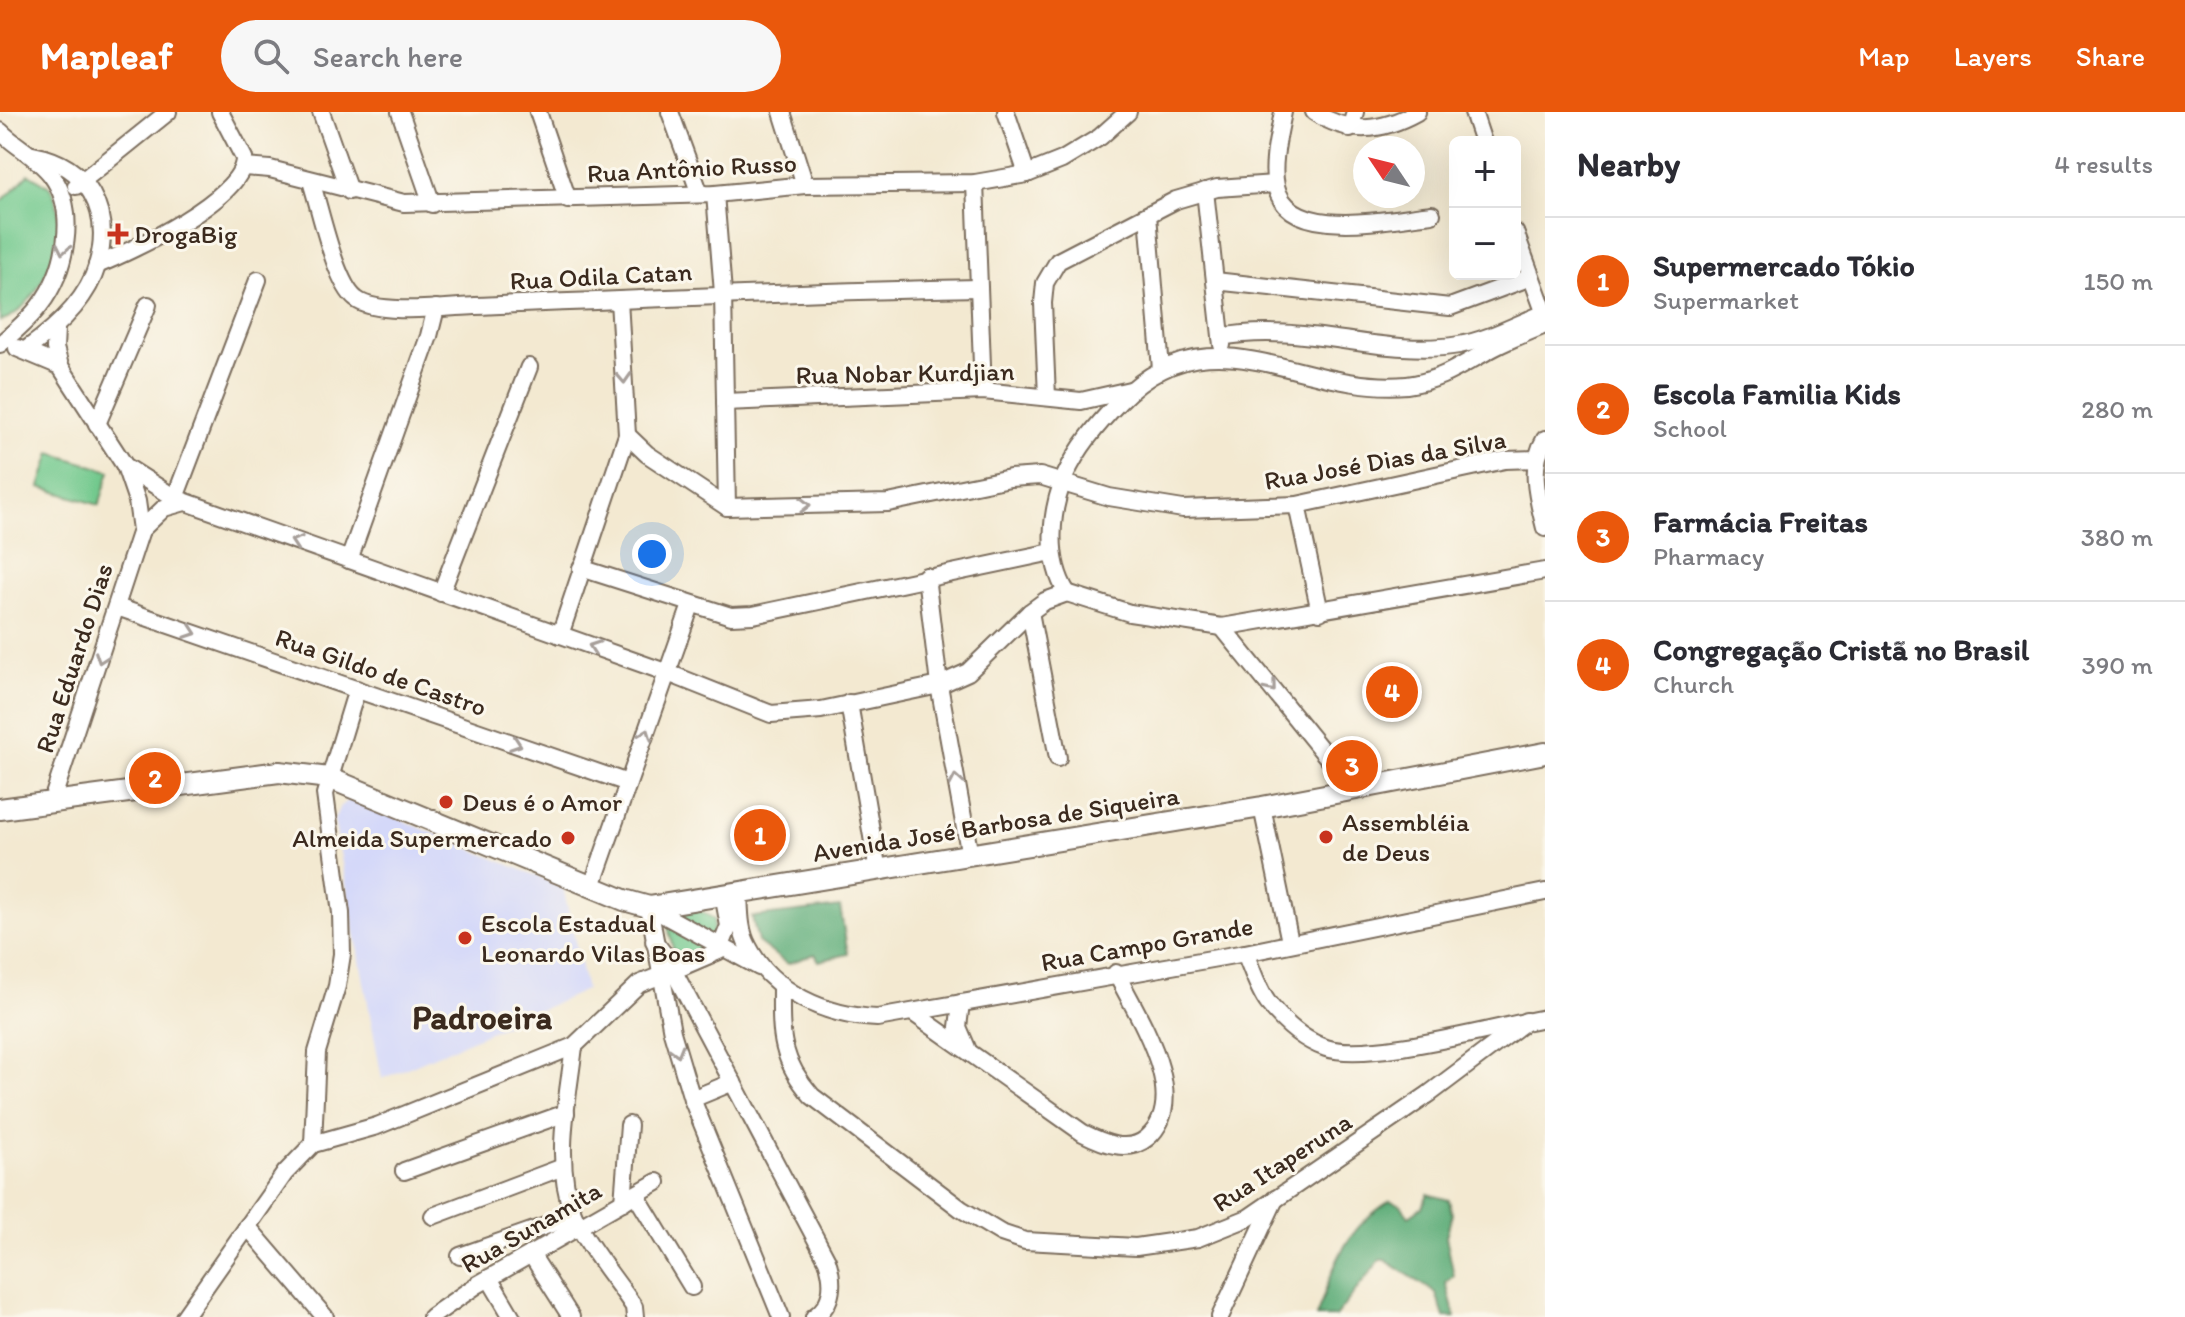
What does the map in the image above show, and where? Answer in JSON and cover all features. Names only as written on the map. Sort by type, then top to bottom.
[{"type":"main road","name":"Avenida José Barbosa de Siqueira","points":[[649,907],[1262,807],[1545,753]]},
{"type":"main road","points":[[0,809],[154,791],[279,772],[329,778],[649,907]]},
{"type":"street","points":[[63,194],[85,181],[168,112]]},
{"type":"street","points":[[220,112],[236,139]]},
{"type":"street","points":[[97,265],[133,250],[183,221],[234,184],[244,167],[232,112]]},
{"type":"street","points":[[321,112],[349,191]]},
{"type":"street","points":[[400,112],[432,204]]},
{"type":"street","points":[[538,112],[568,200]]},
{"type":"street","points":[[670,112],[708,194],[723,293],[727,507]]},
{"type":"street","points":[[782,112],[805,185]]},
{"type":"street","points":[[1006,112],[1027,174]]},
{"type":"street","name":"Rua Antônio Russo","points":[[244,167],[270,169],[404,203],[432,204],[708,194],[805,185],[975,183],[1027,174],[1079,151],[1128,112]]},
{"type":"street","points":[[1283,112],[1275,184],[1292,211],[1318,221],[1360,222],[1432,214]]},
{"type":"street","points":[[1314,112],[1350,129],[1383,128],[1417,112]]},
{"type":"street","points":[[1350,129],[1355,112]]},
{"type":"street","points":[[1473,112],[1481,136]]},
{"type":"street","points":[[0,131],[51,174],[63,194],[66,231],[54,283],[41,304],[0,344]]},
{"type":"street","points":[[27,349],[56,328],[81,296],[97,265],[98,206],[85,181],[55,159],[31,155]]},
{"type":"street","name":"Rua Odila Catan","points":[[311,181],[344,283],[354,298],[367,305],[436,308],[723,293],[978,288]]},
{"type":"street","points":[[975,183],[983,391]]},
{"type":"street","points":[[1047,397],[1043,303],[1050,271],[1067,255],[1124,230],[1176,200],[1205,191],[1275,184]]},
{"type":"street","points":[[1205,191],[1223,355]]},
{"type":"street","points":[[1148,215],[1161,369]]},
{"type":"street","points":[[1221,337],[1289,331],[1405,346],[1459,345],[1545,313],[1521,249]]},
{"type":"street","points":[[1215,281],[1450,307],[1531,277]]},
{"type":"street","points":[[141,530],[164,508],[180,500],[258,280]]},
{"type":"street","points":[[560,635],[627,435],[619,300]]},
{"type":"street","points":[[97,424],[148,305]]},
{"type":"street","points":[[349,560],[429,336],[436,308]]},
{"type":"street","points":[[1067,593],[1054,569],[1052,552],[1063,481],[1076,452],[1131,389],[1161,369],[1223,355],[1371,385],[1431,382],[1496,346],[1545,325]]},
{"type":"street","points":[[56,328],[55,348],[60,366],[125,466],[180,500],[668,673],[771,714],[821,710],[939,685],[979,664],[1030,612],[1045,601],[1067,593],[1130,613],[1222,627],[1545,571]]},
{"type":"street","points":[[0,344],[27,349],[60,366]]},
{"type":"street","points":[[1459,345],[1464,366]]},
{"type":"street","points":[[441,593],[529,367]]},
{"type":"street","name":"Rua Nobar Kurdjian","points":[[725,402],[983,391],[1081,401],[1131,389]]},
{"type":"street","points":[[627,435],[647,454],[727,507]]},
{"type":"street","name":"Rua José Dias da Silva","points":[[727,507],[888,503],[1023,477],[1063,481],[1109,497],[1183,509],[1297,505],[1491,462],[1537,459],[1545,439]]},
{"type":"street","points":[[1537,459],[1535,479],[1545,528]]},
{"type":"street","name":"Rua Eduardo Dias","points":[[52,801],[141,530],[137,501],[125,466]]},
{"type":"street","points":[[1297,505],[1320,612]]},
{"type":"street","points":[[581,568],[731,616],[753,615],[926,576],[1052,552]]},
{"type":"street","points":[[926,576],[939,685],[970,856]]},
{"type":"street","points":[[592,886],[691,605]]},
{"type":"street","name":"Rua Gildo de Castro","points":[[117,607],[628,783]]},
{"type":"street","points":[[1030,612],[1058,758]]},
{"type":"street","points":[[1222,627],[1353,789]]},
{"type":"street","points":[[313,1144],[315,1064],[337,986],[342,954],[341,913],[325,810],[329,778],[357,689]]},
{"type":"street","points":[[849,703],[878,871]]},
{"type":"street","points":[[1262,807],[1290,942]]},
{"type":"street","name":"Rua Campo Grande","points":[[649,907],[767,972],[815,1004],[846,1015],[877,1018],[915,1014],[1116,973],[1245,953],[1545,892]]},
{"type":"street","points":[[184,1317],[285,1173],[313,1144],[377,1126],[574,1046],[626,994],[723,947],[729,926],[731,893]]},
{"type":"street","name":"Rua Campo Grande","points":[[731,893],[743,935],[767,972]]},
{"type":"street","points":[[649,907],[653,940],[672,970],[667,1008],[692,1099],[781,1317]]},
{"type":"street","points":[[653,940],[664,954],[827,1260],[833,1285],[824,1308],[814,1317]]},
{"type":"street","points":[[1245,953],[1266,1001],[1300,1034],[1329,1049],[1361,1051],[1412,1045],[1545,1018]]},
{"type":"street","points":[[915,1014],[1100,1142],[1125,1147],[1143,1142],[1163,1119],[1166,1095],[1160,1067],[1116,973]]},
{"type":"street","name":"Rua Itaperuna","points":[[781,984],[781,1044],[795,1076],[812,1096],[961,1209],[1001,1233],[1025,1241],[1136,1247],[1224,1230],[1429,1094],[1526,1021]]},
{"type":"street","points":[[667,1008],[689,1002]]},
{"type":"street","points":[[961,1003],[958,1027],[967,1050]]},
{"type":"street","points":[[574,1046],[563,1167],[577,1221],[635,1312]]},
{"type":"street","points":[[692,1099],[733,1082]]},
{"type":"street","points":[[404,1171],[566,1113]]},
{"type":"street","points":[[629,1125],[630,1198],[692,1287]]},
{"type":"street","points":[[433,1216],[563,1167]]},
{"type":"street","name":"Rua Sunamita","points":[[431,1317],[577,1221],[630,1198],[657,1182]]},
{"type":"street","points":[[1221,1317],[1275,1198]]},
{"type":"street","points":[[460,1256],[577,1221]]},
{"type":"street","points":[[247,1226],[325,1317]]},
{"type":"street","points":[[531,1254],[571,1317]]},
{"type":"street","points":[[489,1278],[512,1317]]},
{"type":"shaded area","name":"Escola Estadual Leonardo Vilas Boas","points":[[351,799],[563,887],[586,990],[382,1079],[334,820],[340,806]]},
{"type":"green space","points":[[29,174],[50,188],[57,204],[56,243],[50,264],[29,301],[15,314],[0,321],[0,203]]},
{"type":"green space","points":[[51,453],[110,471],[99,505],[40,487]]},
{"type":"green space","points":[[840,907],[848,954],[819,961],[815,954],[787,964],[758,942],[752,917]]},
{"type":"green space","points":[[699,910],[714,919],[713,934],[705,948],[688,958],[673,949],[668,926],[681,912]]},
{"type":"green space","points":[[1428,1194],[1449,1200],[1452,1214],[1446,1237],[1454,1276],[1446,1283],[1455,1317],[1444,1317],[1436,1293],[1385,1260],[1380,1260],[1335,1317],[1316,1317],[1342,1252],[1361,1225],[1390,1201],[1400,1204],[1409,1216],[1422,1207]]},
{"type":"place","name":"DrogaBig","points":[[118,234]]},
{"type":"place","name":"Congregação Cristã no Brasil","points":[[1392,692]]},
{"type":"place","name":"Farmácia Freitas","points":[[1352,766]]},
{"type":"place","name":"Escola Familia Kids","points":[[155,778]]},
{"type":"place","name":"Deus é o Amor","points":[[446,802]]},
{"type":"place","name":"Supermercado Tókio","points":[[760,835]]},
{"type":"place","name":"Assembléia de Deus","points":[[1326,837]]},
{"type":"place","name":"Almeida Supermercado","points":[[568,838]]},
{"type":"place","name":"Escola Estadual Leonardo Vilas Boas","points":[[465,938]]},
{"type":"district","name":"Padroeira","points":[[482,1017]]}]
